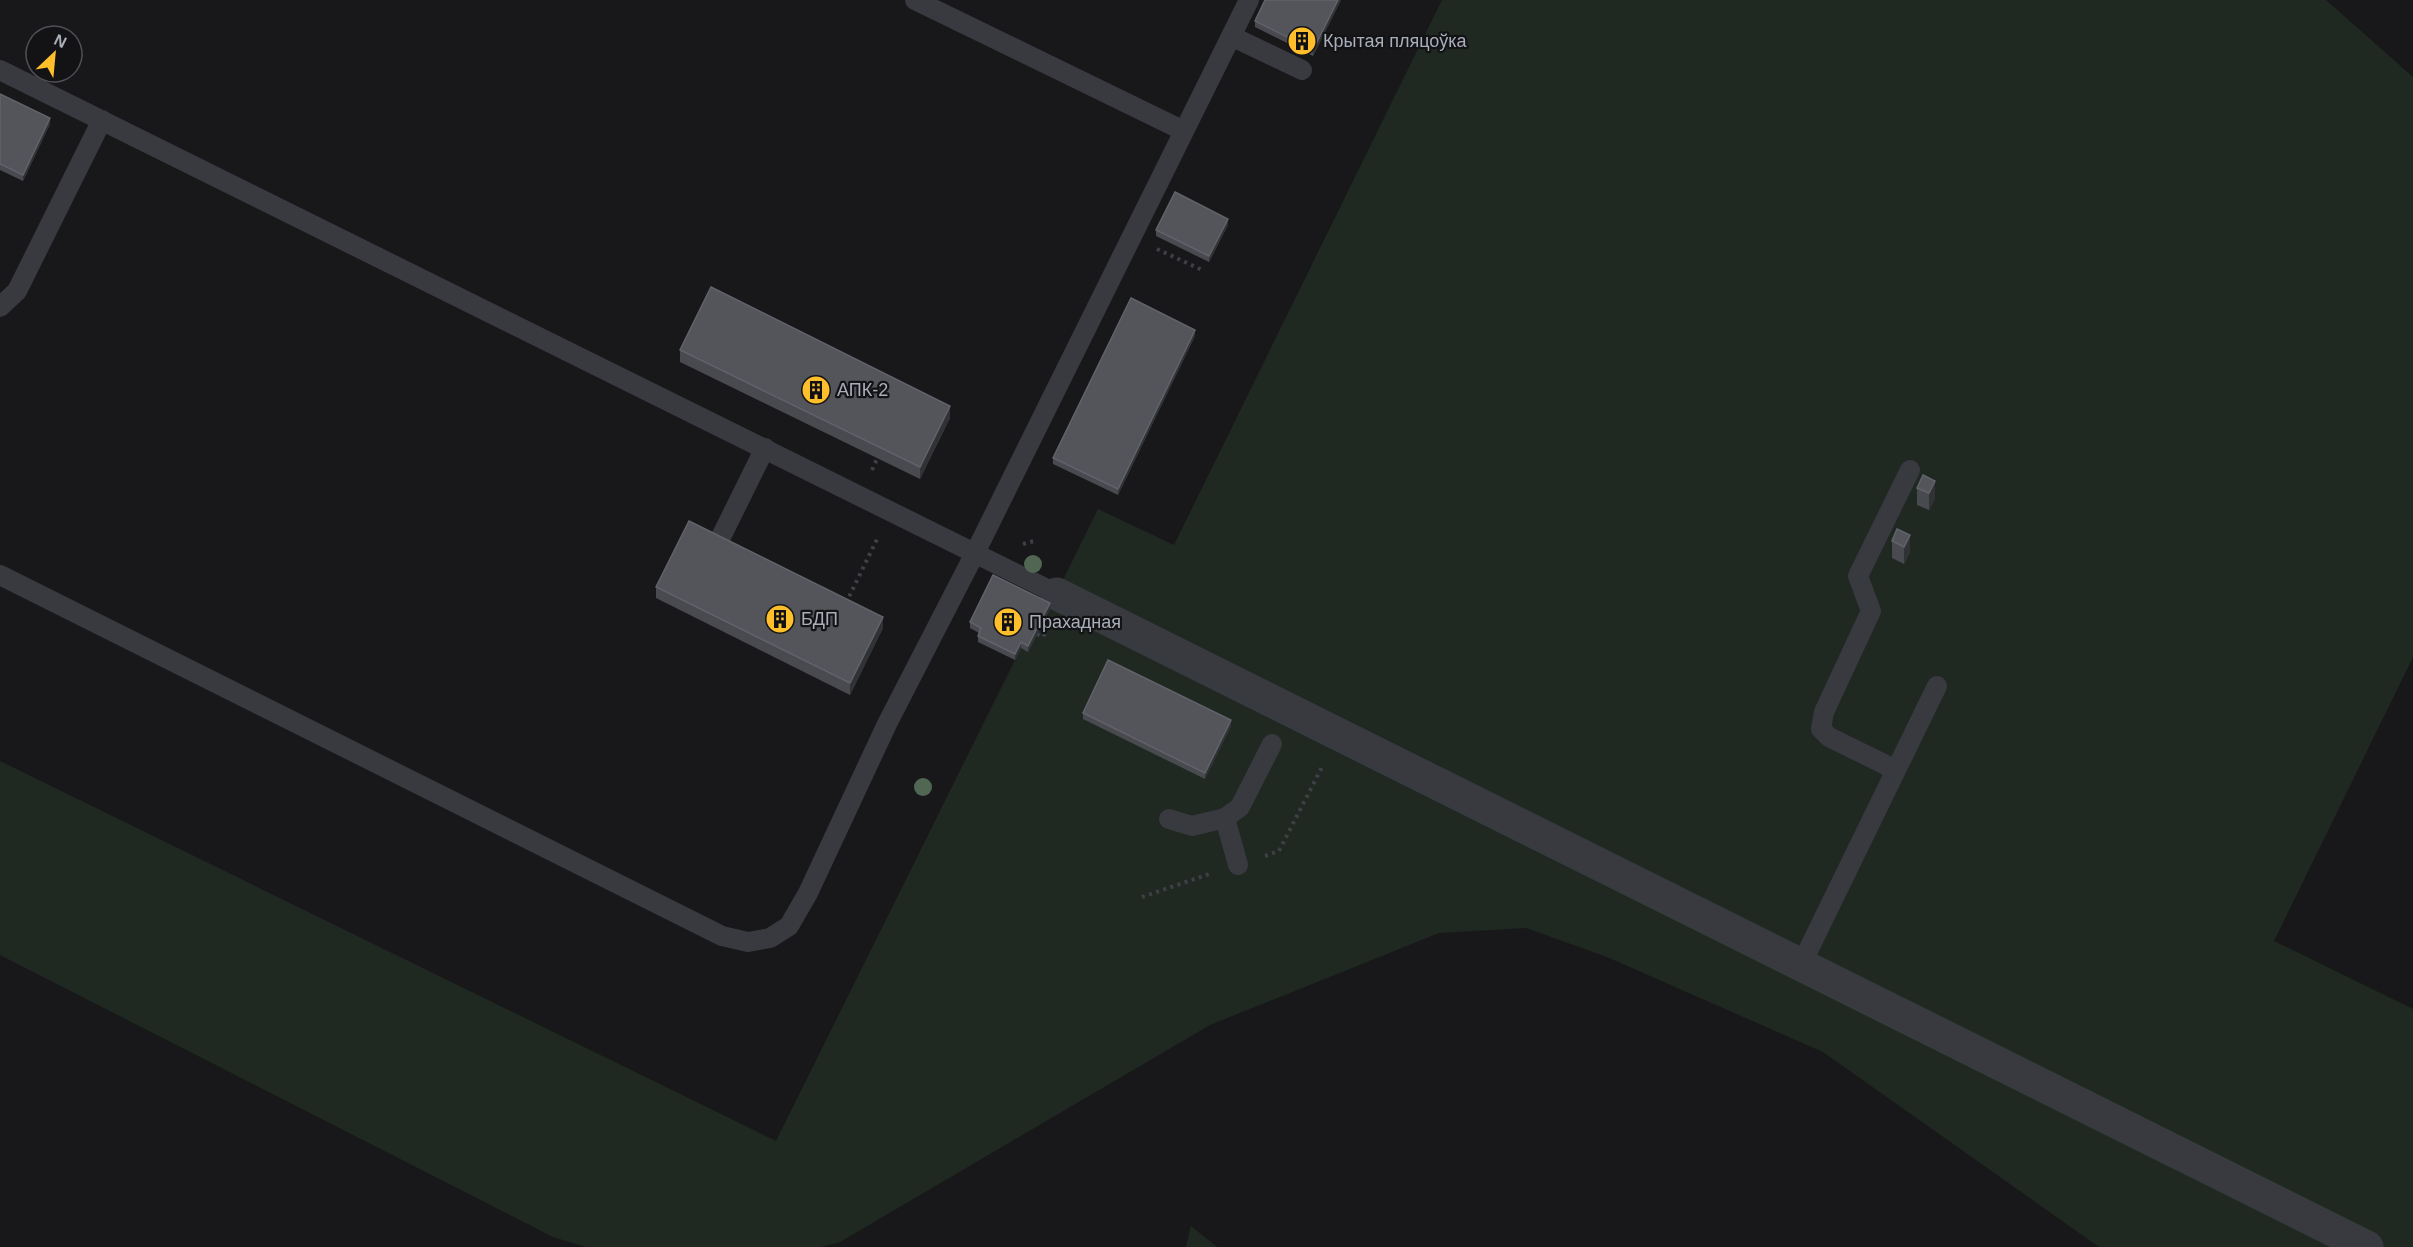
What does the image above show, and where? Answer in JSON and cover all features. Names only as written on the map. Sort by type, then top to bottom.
[{"type":"street","points":[[1057,594],[2367,1247]]},
{"type":"lane","points":[[915,0],[1184,131]]},
{"type":"lane","points":[[0,575],[722,936],[748,942],[770,938],[789,926],[808,893],[887,724],[975,553],[1249,0]]},
{"type":"lane","points":[[1231,36],[1302,70]]},
{"type":"lane","points":[[0,70],[1057,594]]},
{"type":"lane","points":[[0,307],[17,291],[102,120]]},
{"type":"lane","points":[[717,545],[765,448]]},
{"type":"lane","points":[[1896,770],[1829,737],[1821,729],[1821,721],[1871,611],[1858,576],[1910,470]]},
{"type":"lane","points":[[1801,966],[1936,686]]},
{"type":"lane","points":[[1169,819],[1192,826],[1225,818],[1240,807],[1272,744]]},
{"type":"lane","points":[[1225,818],[1238,865]]},
{"type":"path","points":[[1132,237],[1202,270]]},
{"type":"path","points":[[843,609],[891,510]]},
{"type":"shaded area","points":[[1442,0],[2326,0],[2413,77],[2413,657],[2274,941],[2413,1009],[2413,1247],[2099,1247],[1823,1052],[1607,957],[1526,928],[1439,933],[1210,1025],[840,1242],[821,1247],[586,1247],[553,1237],[0,955],[0,761],[776,1141],[1021,648],[1028,651],[1098,509],[1174,545]]},
{"type":"shaded area","points":[[1191,1226],[1217,1247],[1186,1247]]},
{"type":"building","name":"Крытая пляцоўка","points":[[1265,0],[1338,0],[1313,50],[1255,21]]},
{"type":"building","points":[[0,94],[50,118],[23,175],[0,164]]},
{"type":"building","points":[[1175,192],[1228,219],[1209,256],[1156,230]]},
{"type":"building","name":"АПК-2","points":[[711,287],[950,406],[920,467],[680,350]]},
{"type":"building","points":[[1131,298],[1195,330],[1118,489],[1053,458]]},
{"type":"building","points":[[1923,475],[1935,481],[1929,493],[1917,488]]},
{"type":"building","name":"БДП","points":[[689,521],[883,617],[850,683],[656,587]]},
{"type":"building","points":[[1897,529],[1910,535],[1904,547],[1892,541]]},
{"type":"building","name":"Прахадная","points":[[993,575],[1050,603],[1028,646],[1021,642],[1015,654],[978,636],[981,628],[970,622]]},
{"type":"building","points":[[1108,660],[1231,720],[1205,773],[1083,713]]},
{"type":"place","name":"Крытая пляцоўка","points":[[1302,41]]},
{"type":"place","name":"АПК-2","points":[[816,390]]},
{"type":"place","name":"БДП","points":[[780,619]]},
{"type":"place","name":"Прахадная","points":[[1008,622]]}]
